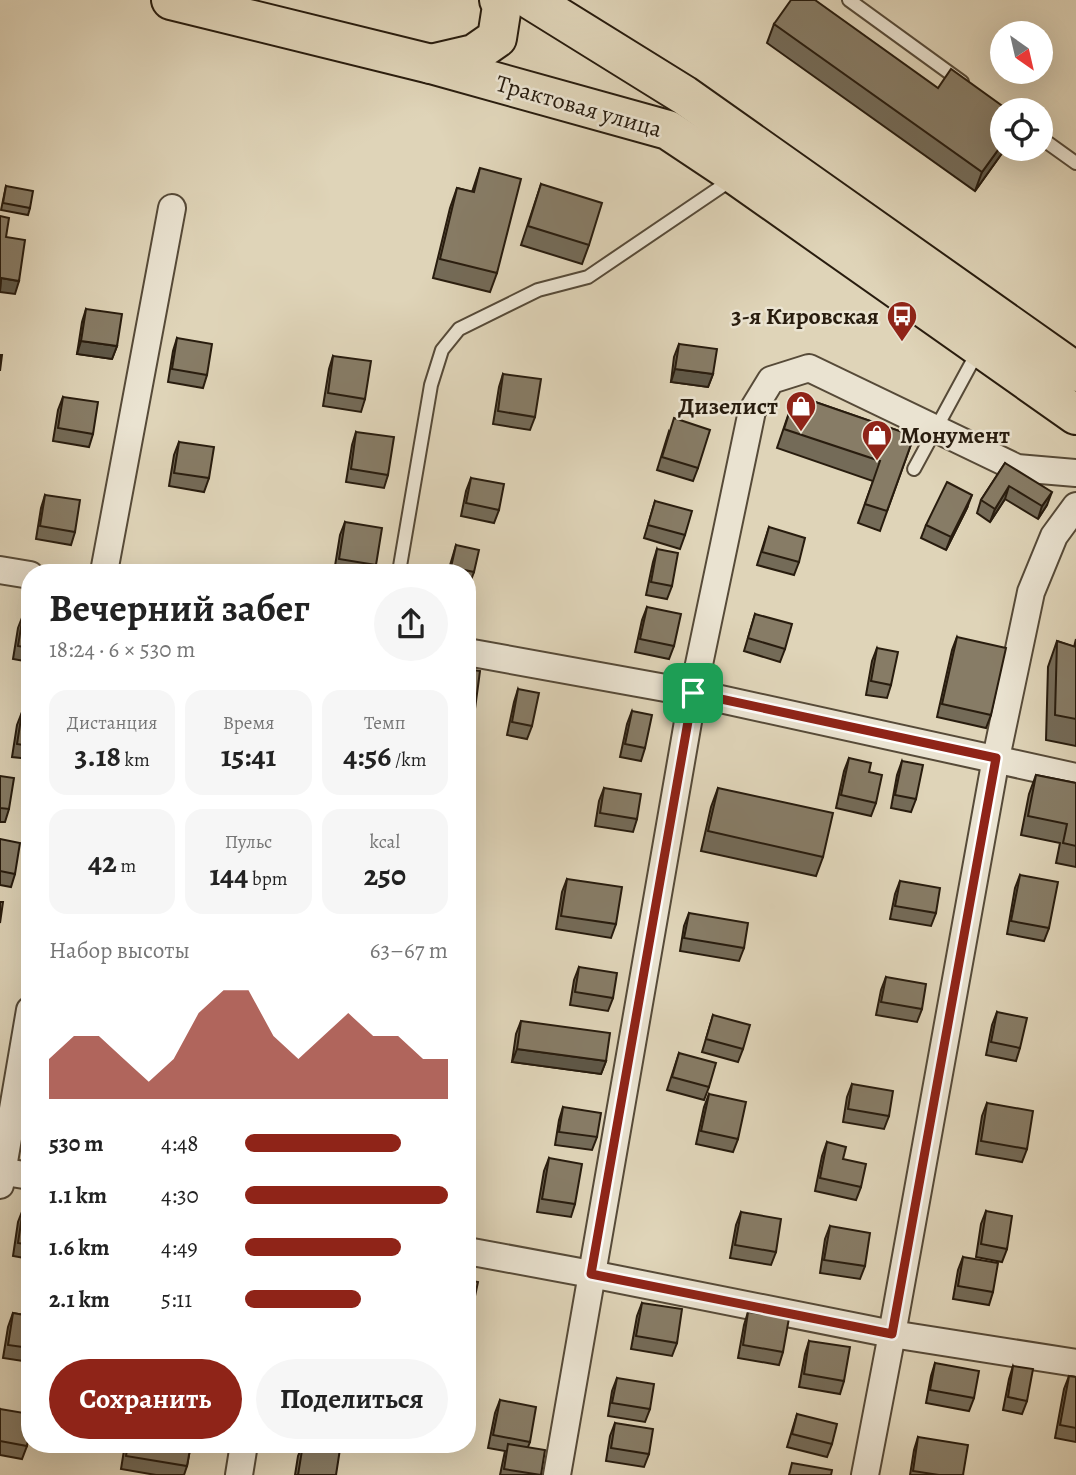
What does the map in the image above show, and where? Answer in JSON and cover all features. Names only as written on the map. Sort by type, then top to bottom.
[{"type":"main road","name":"Трактовая улица","points":[[171,0],[432,64],[668,130],[1076,415]]},
{"type":"main road","points":[[432,64],[474,54],[497,38],[502,6],[499,0]]},
{"type":"main road","name":"Трактовая улица","points":[[531,0],[684,95],[1076,372]]},
{"type":"street","points":[[105,564],[172,208]]},
{"type":"street","points":[[557,1475],[693,693],[752,411],[771,380],[809,368],[1017,468],[1076,473]]},
{"type":"street","points":[[865,1475],[996,758],[1031,592],[1054,537],[1076,506]]},
{"type":"street","points":[[0,570],[21,574]]},
{"type":"street","points":[[476,654],[693,693],[1076,776]]},
{"type":"street","points":[[21,1062],[1,1176],[21,1176]]},
{"type":"street","points":[[476,1253],[892,1334],[1076,1363]]},
{"type":"street","points":[[239,1475],[243,1453]]},
{"type":"lane","points":[[849,0],[970,87]]},
{"type":"lane","points":[[1053,147],[1076,163]]},
{"type":"lane","points":[[400,564],[431,385],[442,350],[459,329],[538,290],[588,277],[737,176]]},
{"type":"lane","points":[[914,469],[980,347]]},
{"type":"building","points":[[791,0],[815,0],[938,88],[951,69],[991,98],[990,161],[982,172],[774,24]]},
{"type":"building","points":[[480,168],[521,179],[497,273],[440,259],[457,188],[474,192]]},
{"type":"building","points":[[541,184],[602,203],[589,245],[528,226]]},
{"type":"building","points":[[6,186],[33,191],[30,208],[3,203]]},
{"type":"building","points":[[0,216],[9,218],[6,237],[25,240],[19,281],[1,278],[0,289]]},
{"type":"building","points":[[86,309],[122,314],[117,346],[81,341]]},
{"type":"building","points":[[177,338],[212,344],[207,375],[172,369]]},
{"type":"building","points":[[679,344],[717,349],[713,374],[675,369]]},
{"type":"building","points":[[333,356],[371,361],[365,399],[328,393]]},
{"type":"building","points":[[503,374],[541,379],[535,417],[498,411]]},
{"type":"building","points":[[795,395],[914,436],[887,511],[865,504],[880,461],[784,429]]},
{"type":"building","points":[[63,397],[98,402],[93,434],[58,428]]},
{"type":"building","points":[[674,418],[710,430],[698,468],[662,457]]},
{"type":"building","points":[[356,432],[394,437],[388,475],[351,469]]},
{"type":"building","points":[[179,442],[214,447],[209,478],[174,473]]},
{"type":"building","points":[[1005,463],[1052,492],[1042,506],[1009,486],[995,509],[981,500]]},
{"type":"building","points":[[471,478],[504,484],[499,510],[466,503]]},
{"type":"building","points":[[947,482],[972,495],[951,537],[926,525]]},
{"type":"building","points":[[45,495],[80,500],[75,532],[40,526]]},
{"type":"building","points":[[655,501],[692,511],[685,535],[648,525]]},
{"type":"building","points":[[345,522],[382,528],[376,564],[339,559]]},
{"type":"building","points":[[769,527],[805,538],[799,562],[762,552]]},
{"type":"building","points":[[456,545],[479,550],[476,564],[452,564]]},
{"type":"building","points":[[657,549],[678,553],[672,586],[651,582]]},
{"type":"building","points":[[647,607],[681,614],[674,646],[640,639]]},
{"type":"building","points":[[755,614],[792,624],[785,649],[748,638]]},
{"type":"building","points":[[957,637],[1006,648],[991,715],[942,704]]},
{"type":"building","points":[[1057,641],[1076,647],[1076,719],[1055,715]]},
{"type":"building","points":[[877,648],[898,652],[891,685],[871,681]]},
{"type":"building","points":[[476,670],[480,671],[476,701]]},
{"type":"building","points":[[518,689],[539,693],[532,726],[512,722]]},
{"type":"building","points":[[632,711],[652,715],[645,748],[625,744]]},
{"type":"building","points":[[21,718],[21,745],[17,744]]},
{"type":"building","points":[[849,758],[871,763],[869,772],[882,775],[876,803],[841,795]]},
{"type":"building","points":[[902,761],[923,765],[916,799],[895,795]]},
{"type":"building","points":[[1036,775],[1076,783],[1076,846],[1063,843],[1067,824],[1028,816]]},
{"type":"building","points":[[0,776],[14,778],[9,809],[0,808]]},
{"type":"building","points":[[604,788],[641,794],[637,819],[600,813]]},
{"type":"building","points":[[718,788],[833,813],[823,857],[708,831]]},
{"type":"building","points":[[0,839],[20,843],[15,874],[0,871]]},
{"type":"building","points":[[1020,875],[1058,882],[1049,928],[1011,921]]},
{"type":"building","points":[[567,879],[622,887],[616,924],[561,916]]},
{"type":"building","points":[[900,881],[940,888],[936,913],[895,906]]},
{"type":"building","points":[[0,902],[3,902],[0,923]]},
{"type":"building","points":[[689,913],[748,923],[744,948],[684,938]]},
{"type":"building","points":[[579,967],[617,973],[613,998],[575,992]]},
{"type":"building","points":[[886,977],[926,984],[922,1009],[881,1002]]},
{"type":"building","points":[[997,1012],[1027,1018],[1020,1048],[991,1042]]},
{"type":"building","points":[[713,1015],[750,1025],[743,1049],[706,1039]]},
{"type":"building","points":[[521,1021],[610,1033],[606,1061],[517,1049]]},
{"type":"building","points":[[679,1053],[716,1063],[709,1087],[672,1077]]},
{"type":"building","points":[[852,1084],[893,1091],[889,1116],[848,1109]]},
{"type":"building","points":[[709,1094],[746,1102],[738,1139],[701,1131]]},
{"type":"building","points":[[987,1103],[1033,1111],[1027,1149],[981,1141]]},
{"type":"building","points":[[563,1107],[601,1113],[597,1137],[559,1132]]},
{"type":"building","points":[[827,1142],[846,1147],[843,1159],[866,1164],[861,1187],[820,1178]]},
{"type":"building","points":[[549,1158],[582,1164],[575,1204],[542,1199]]},
{"type":"building","points":[[986,1211],[1012,1216],[1007,1249],[981,1244]]},
{"type":"building","points":[[741,1212],[781,1219],[776,1252],[735,1245]]},
{"type":"building","points":[[21,1223],[21,1244],[18,1243]]},
{"type":"building","points":[[830,1226],[870,1233],[865,1266],[824,1260]]},
{"type":"building","points":[[963,1257],[998,1263],[993,1292],[958,1286]]},
{"type":"building","points":[[642,1303],[682,1309],[677,1343],[636,1336]]},
{"type":"building","points":[[748,1312],[789,1318],[783,1352],[743,1345]]},
{"type":"building","points":[[13,1313],[21,1314],[21,1347],[8,1345]]},
{"type":"building","points":[[809,1341],[850,1347],[844,1381],[804,1374]]},
{"type":"building","points":[[935,1363],[979,1371],[974,1398],[930,1390]]},
{"type":"building","points":[[1013,1366],[1033,1369],[1027,1401],[1008,1397]]},
{"type":"building","points":[[1069,1376],[1076,1377],[1076,1428],[1060,1425]]},
{"type":"building","points":[[617,1378],[654,1384],[650,1409],[612,1403]]},
{"type":"building","points":[[500,1400],[536,1407],[530,1442],[493,1435]]},
{"type":"building","points":[[0,1409],[21,1412],[21,1445],[0,1441]]},
{"type":"building","points":[[797,1414],[837,1424],[832,1444],[792,1434]]},
{"type":"building","points":[[615,1423],[653,1429],[649,1454],[611,1448]]},
{"type":"building","points":[[918,1437],[968,1445],[963,1475],[913,1471]]},
{"type":"building","points":[[508,1444],[545,1450],[541,1475],[504,1469]]},
{"type":"building","points":[[126,1453],[189,1453],[187,1466],[126,1456]]},
{"type":"building","points":[[302,1453],[339,1453],[336,1475],[298,1475]]},
{"type":"building","points":[[792,1463],[832,1470],[831,1475],[789,1475]]},
{"type":"place","name":"3-я Кировская","points":[[902,343]]},
{"type":"place","name":"Дизелист","points":[[801,433]]},
{"type":"place","name":"Монумент","points":[[877,462]]},
{"type":"route","points":[[693,693],[996,758],[892,1334],[591,1274],[693,693]]}]
